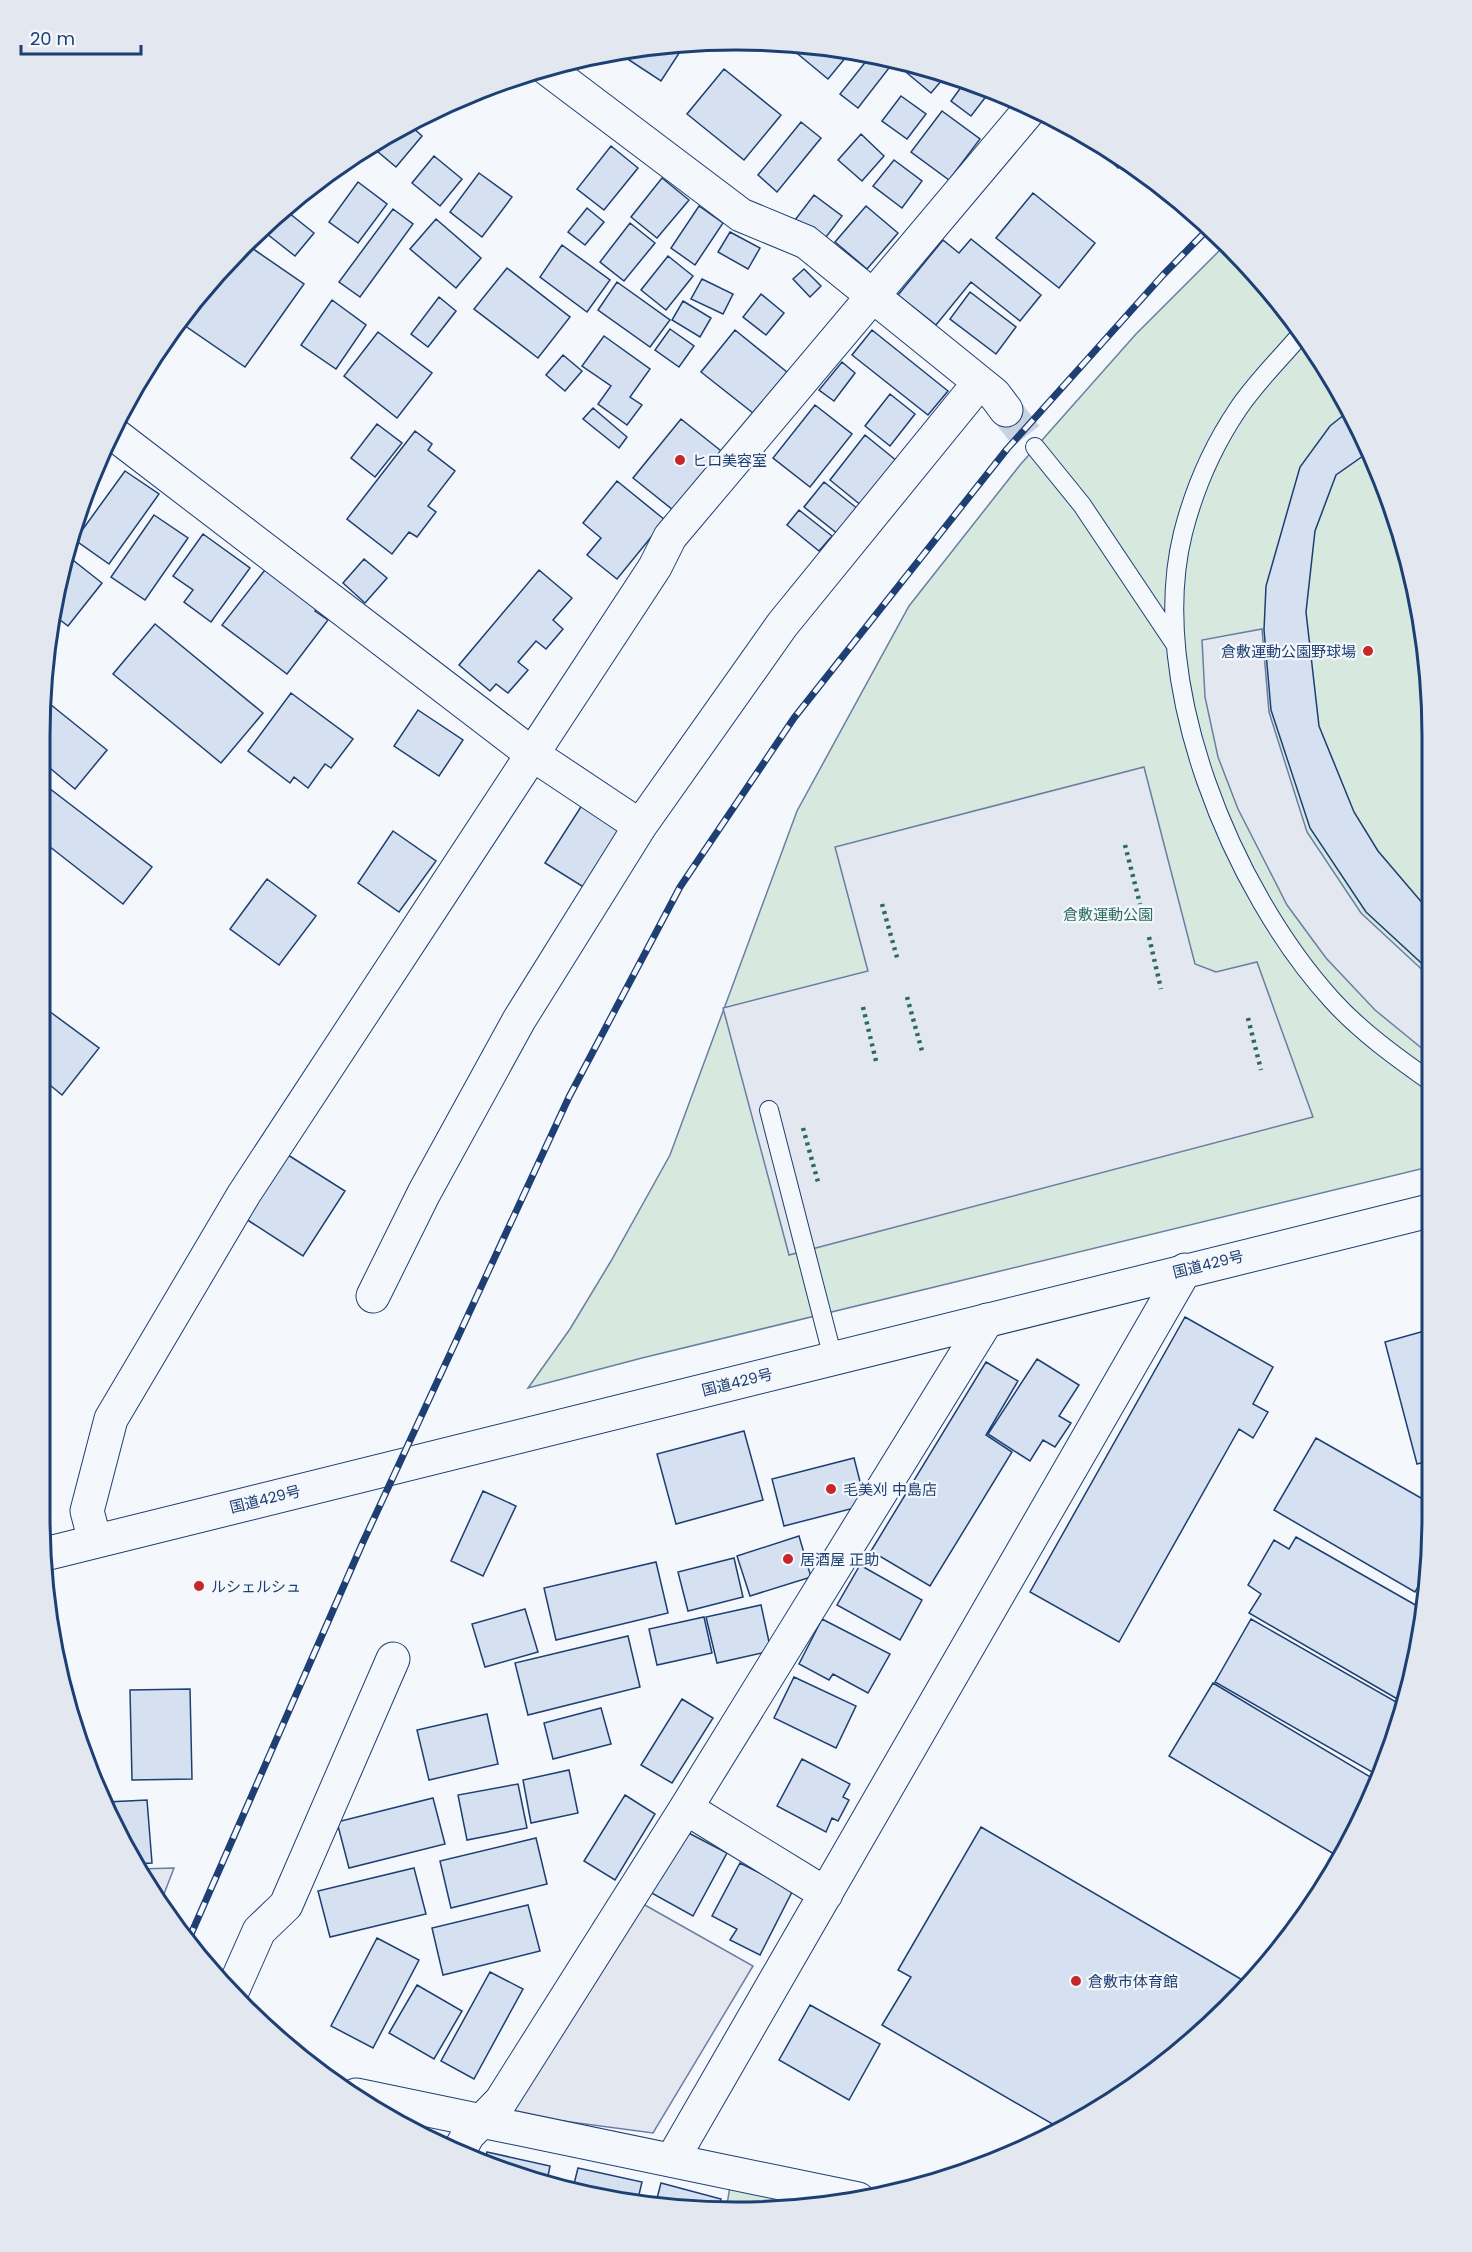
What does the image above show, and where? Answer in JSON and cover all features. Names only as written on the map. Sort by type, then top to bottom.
[{"type":"main road","points":[[554,74],[741,215],[806,242],[994,394],[1006,410]]},
{"type":"main road","points":[[95,1541],[87,1511],[111,1419],[244,1194],[655,567],[670,537],[1026,114]]},
{"type":"main road","points":[[372,1296],[424,1193],[519,1020],[640,826],[782,625],[979,383]]},
{"type":"main road","points":[[118,437],[532,754],[640,826]]},
{"type":"main road","name":"国道429号","points":[[51,1552],[1422,1213]]},
{"type":"main road","points":[[672,2160],[1185,1270]]},
{"type":"main road","points":[[462,2145],[468,2134],[501,2101],[686,1808],[987,1320]]},
{"type":"main road","points":[[235,1985],[259,1931],[286,1905],[393,1659]]},
{"type":"main road","points":[[686,1808],[826,1894]]},
{"type":"main road","points":[[374,2099],[838,2195]]},
{"type":"lane","points":[[1296,340],[1239,408],[1215,449],[1196,494],[1183,534],[1176,589],[1175,644],[1197,751],[1217,811],[1245,873],[1297,956],[1333,1001],[1394,1055],[1422,1075]]},
{"type":"lane","points":[[1035,447],[1082,504],[1175,644]]},
{"type":"lane","points":[[769,1110],[833,1358]]},
{"type":"green space","name":"倉敷運動公園","points":[[1220,250],[1281,318],[1331,393],[1352,432],[1386,515],[1409,602],[1417,646],[1421,691],[1422,1169],[642,1358],[528,1388],[570,1329],[670,1155],[797,811],[909,606],[1020,465],[1136,334]]},
{"type":"green space","points":[[731,2180],[814,2198],[781,2201],[727,2202]]},
{"type":"shaded area","points":[[1262,629],[1269,712],[1307,832],[1361,913],[1422,970],[1422,1048],[1375,1010],[1326,958],[1287,905],[1238,809],[1218,757],[1205,697],[1202,640]]},
{"type":"shaded area","points":[[1144,767],[1195,964],[1216,972],[1257,962],[1313,1117],[789,1255],[723,1008],[868,971],[835,847]]},
{"type":"shaded area","points":[[174,1868],[164,1895],[147,1869]]},
{"type":"shaded area","points":[[636,1900],[753,1966],[653,2133],[518,2115],[511,2101]]},
{"type":"building","points":[[680,52],[661,81],[627,58]]},
{"type":"building","points":[[796,52],[845,58],[828,79]]},
{"type":"building","points":[[865,62],[889,68],[858,108],[840,94]]},
{"type":"building","points":[[724,69],[781,115],[744,160],[687,114]]},
{"type":"building","points":[[907,73],[914,73],[941,81],[931,93]]},
{"type":"building","points":[[961,87],[986,97],[971,116],[951,101]]},
{"type":"building","points":[[901,96],[926,114],[907,139],[882,121]]},
{"type":"building","points":[[942,111],[980,139],[949,180],[911,152]]},
{"type":"building","points":[[801,122],[821,138],[777,192],[758,175]]},
{"type":"building","points":[[415,129],[422,136],[396,167],[377,151]]},
{"type":"building","points":[[861,134],[884,156],[862,181],[838,160]]},
{"type":"building","points":[[611,146],[638,168],[604,210],[577,189]]},
{"type":"building","points":[[434,156],[462,179],[440,206],[412,183]]},
{"type":"building","points":[[894,160],[922,181],[902,208],[873,186]]},
{"type":"building","points":[[479,173],[512,197],[482,237],[450,212]]},
{"type":"building","points":[[662,178],[689,200],[657,238],[631,217]]},
{"type":"building","points":[[358,182],[387,204],[358,243],[329,222]]},
{"type":"building","points":[[1033,193],[1095,243],[1059,288],[996,238]]},
{"type":"building","points":[[814,195],[842,216],[823,241],[795,220]]},
{"type":"building","points":[[699,206],[723,223],[695,265],[671,248]]},
{"type":"building","points":[[866,206],[898,233],[867,269],[835,242]]},
{"type":"building","points":[[587,208],[604,222],[585,245],[568,232]]},
{"type":"building","points":[[393,209],[413,224],[360,297],[339,282]]},
{"type":"building","points":[[290,214],[314,233],[295,256],[268,235]]},
{"type":"building","points":[[436,219],[481,258],[456,288],[410,249]]},
{"type":"building","points":[[630,223],[655,243],[624,281],[600,262]]},
{"type":"building","points":[[730,232],[760,248],[748,269],[718,252]]},
{"type":"building","points":[[971,239],[1041,295],[1020,321],[971,282],[936,325],[898,295],[943,240],[959,253]]},
{"type":"building","points":[[562,245],[610,280],[587,312],[540,277]]},
{"type":"building","points":[[253,249],[304,284],[245,367],[185,326],[220,283]]},
{"type":"building","points":[[668,256],[693,276],[666,310],[641,290]]},
{"type":"building","points":[[507,268],[570,317],[538,358],[474,309]]},
{"type":"building","points":[[804,269],[821,286],[810,297],[793,279]]},
{"type":"building","points":[[702,279],[733,294],[723,314],[691,299]]},
{"type":"building","points":[[617,282],[670,320],[650,347],[598,310]]},
{"type":"building","points":[[970,292],[1016,327],[996,354],[950,319]]},
{"type":"building","points":[[761,294],[784,313],[766,335],[743,317]]},
{"type":"building","points":[[439,297],[456,311],[428,347],[411,334]]},
{"type":"building","points":[[332,300],[366,325],[336,369],[301,345]]},
{"type":"building","points":[[683,301],[711,318],[700,337],[672,320]]},
{"type":"building","points":[[670,329],[694,346],[679,367],[655,350]]},
{"type":"building","points":[[735,330],[787,372],[753,413],[701,372]]},
{"type":"building","points":[[872,330],[948,391],[928,415],[852,355]]},
{"type":"building","points":[[378,332],[432,373],[397,418],[344,376]]},
{"type":"building","points":[[604,336],[650,369],[630,397],[642,405],[627,425],[598,404],[611,386],[582,366]]},
{"type":"building","points":[[563,355],[582,371],[565,391],[546,375]]},
{"type":"building","points":[[842,362],[855,373],[834,401],[819,390]]},
{"type":"building","points":[[890,394],[915,414],[890,446],[865,426]]},
{"type":"building","points":[[815,405],[852,434],[810,487],[773,458]]},
{"type":"building","points":[[593,408],[627,437],[619,448],[583,419]]},
{"type":"building","points":[[1343,416],[1363,456],[1336,475],[1315,531],[1306,612],[1319,726],[1354,812],[1378,851],[1422,903],[1422,964],[1366,912],[1310,828],[1271,710],[1264,630],[1266,586],[1300,467],[1330,426]]},
{"type":"building","points":[[681,419],[725,454],[678,514],[633,478]]},
{"type":"building","points":[[377,424],[402,443],[375,477],[351,458]]},
{"type":"building","points":[[415,431],[432,444],[428,450],[455,471],[428,506],[436,512],[417,537],[409,532],[392,554],[347,519]]},
{"type":"building","points":[[865,435],[897,461],[862,506],[830,480]]},
{"type":"building","points":[[125,471],[159,494],[109,564],[78,542],[81,532]]},
{"type":"building","points":[[617,481],[665,520],[617,579],[587,555],[601,538],[583,523]]},
{"type":"building","points":[[824,482],[858,509],[838,534],[804,507]]},
{"type":"building","points":[[799,510],[832,536],[819,551],[787,525]]},
{"type":"building","points":[[154,515],[188,538],[145,600],[111,577]]},
{"type":"building","points":[[203,534],[250,568],[211,622],[184,602],[193,590],[173,576]]},
{"type":"building","points":[[364,559],[387,578],[365,603],[343,583]]},
{"type":"building","points":[[73,560],[102,583],[68,626],[60,620]]},
{"type":"building","points":[[268,566],[319,605],[315,611],[328,620],[287,674],[222,625]]},
{"type":"building","points":[[539,570],[572,598],[553,620],[563,629],[546,649],[536,641],[518,662],[528,670],[508,693],[496,684],[490,691],[459,665]]},
{"type":"building","points":[[155,624],[263,713],[221,763],[113,674]]},
{"type":"building","points":[[291,693],[353,739],[331,768],[325,764],[308,788],[294,777],[290,783],[248,751]]},
{"type":"building","points":[[51,705],[107,750],[75,789],[50,768]]},
{"type":"building","points":[[418,710],[463,740],[439,776],[394,746]]},
{"type":"building","points":[[50,789],[152,867],[123,904],[50,847]]},
{"type":"building","points":[[584,802],[624,828],[585,888],[545,863]]},
{"type":"building","points":[[393,831],[436,861],[399,912],[358,883]]},
{"type":"building","points":[[267,879],[316,916],[279,965],[230,929]]},
{"type":"building","points":[[50,1012],[99,1048],[62,1095],[50,1085]]},
{"type":"building","points":[[288,1155],[345,1191],[303,1256],[246,1219]]},
{"type":"building","points":[[1185,1317],[1273,1367],[1253,1404],[1268,1412],[1253,1438],[1239,1429],[1119,1642],[1030,1592]]},
{"type":"building","points":[[1422,1332],[1422,1463],[1417,1464],[1385,1342]]},
{"type":"building","points":[[1037,1359],[1079,1385],[1059,1416],[1071,1423],[1055,1447],[1043,1440],[1030,1461],[988,1434]]},
{"type":"building","points":[[986,1362],[1018,1381],[986,1435],[1012,1452],[930,1586],[871,1551]]},
{"type":"building","points":[[744,1431],[763,1500],[676,1524],[657,1454]]},
{"type":"building","points":[[1316,1438],[1422,1499],[1419,1586],[1415,1592],[1274,1510]]},
{"type":"building","points":[[854,1458],[866,1505],[784,1526],[772,1479]]},
{"type":"building","points":[[483,1491],[516,1506],[483,1576],[451,1561]]},
{"type":"building","points":[[799,1536],[811,1577],[750,1596],[737,1556]]},
{"type":"building","points":[[1296,1537],[1417,1606],[1397,1699],[1249,1613],[1261,1594],[1248,1585],[1274,1540],[1289,1549]]},
{"type":"building","points":[[734,1558],[743,1597],[688,1611],[678,1572]]},
{"type":"building","points":[[656,1562],[668,1613],[556,1640],[544,1588]]},
{"type":"building","points":[[860,1565],[922,1600],[900,1640],[837,1605]]},
{"type":"building","points":[[761,1605],[771,1651],[717,1663],[706,1617]]},
{"type":"building","points":[[525,1609],[538,1652],[485,1667],[472,1624]]},
{"type":"building","points":[[704,1617],[712,1653],[657,1665],[649,1629]]},
{"type":"building","points":[[822,1619],[890,1654],[868,1693],[833,1674],[829,1680],[799,1664]]},
{"type":"building","points":[[1251,1619],[1397,1702],[1373,1772],[1215,1682]]},
{"type":"building","points":[[628,1636],[640,1687],[528,1715],[515,1663]]},
{"type":"building","points":[[794,1677],[856,1706],[836,1748],[774,1718]]},
{"type":"building","points":[[1213,1683],[1371,1777],[1334,1854],[1169,1756]]},
{"type":"building","points":[[190,1689],[192,1779],[132,1780],[130,1690]]},
{"type":"building","points":[[682,1699],[713,1718],[672,1783],[641,1765]]},
{"type":"building","points":[[601,1708],[611,1744],[553,1759],[544,1723]]},
{"type":"building","points":[[487,1714],[498,1764],[429,1780],[417,1730]]},
{"type":"building","points":[[802,1759],[850,1784],[843,1797],[849,1800],[838,1821],[832,1818],[826,1832],[777,1806]]},
{"type":"building","points":[[569,1770],[578,1813],[531,1823],[523,1780]]},
{"type":"building","points":[[518,1784],[527,1828],[467,1840],[458,1795]]},
{"type":"building","points":[[625,1795],[655,1814],[615,1880],[584,1861]]},
{"type":"building","points":[[433,1798],[445,1844],[349,1868],[337,1822]]},
{"type":"building","points":[[147,1800],[152,1863],[144,1864],[112,1802]]},
{"type":"building","name":"倉敷市体育館","points":[[981,1827],[1242,1980],[1189,2032],[1154,2061],[1117,2087],[1054,2125],[882,2025],[911,1977],[898,1970]]},
{"type":"building","points":[[681,1829],[727,1853],[693,1916],[648,1891]]},
{"type":"building","points":[[536,1838],[547,1884],[451,1908],[440,1861]]},
{"type":"building","points":[[740,1863],[793,1890],[760,1955],[730,1940],[737,1929],[712,1916]]},
{"type":"building","points":[[414,1868],[426,1914],[330,1937],[318,1891]]},
{"type":"building","points":[[528,1905],[540,1951],[443,1975],[432,1928]]},
{"type":"building","points":[[377,1938],[419,1960],[373,2048],[331,2026]]},
{"type":"building","points":[[490,1972],[523,1989],[474,2079],[441,2061]]},
{"type":"building","points":[[417,1985],[462,2011],[434,2059],[389,2033]]},
{"type":"building","points":[[810,2005],[880,2044],[849,2100],[779,2060]]},
{"type":"building","points":[[487,2152],[550,2166],[548,2176],[515,2166],[486,2155]]},
{"type":"building","points":[[578,2168],[642,2182],[639,2196],[574,2183]]},
{"type":"building","points":[[661,2183],[721,2199],[720,2202],[657,2198]]},
{"type":"tunnel","points":[[1006,410],[1035,447]]},
{"type":"railway","points":[[191,1934],[363,1542],[569,1097],[680,887],[794,718],[1007,449],[1163,275],[1203,234]]},
{"type":"hedge","points":[[1125,845],[1140,904]]},
{"type":"hedge","points":[[882,904],[898,961]]},
{"type":"hedge","points":[[1149,937],[1161,989]]},
{"type":"hedge","points":[[907,997],[922,1051]]},
{"type":"hedge","points":[[863,1007],[876,1061]]},
{"type":"hedge","points":[[1248,1018],[1261,1070]]},
{"type":"hedge","points":[[803,1128],[818,1182]]},
{"type":"place","name":"ヒロ美容室","points":[[680,460]]},
{"type":"place","name":"倉敷運動公園野球場","points":[[1368,651]]},
{"type":"place","name":"毛美刈 中島店","points":[[831,1489]]},
{"type":"place","name":"居酒屋 正助","points":[[788,1559]]},
{"type":"place","name":"ルシェルシュ","points":[[199,1586]]},
{"type":"place","name":"倉敷市体育館","points":[[1076,1981]]}]
